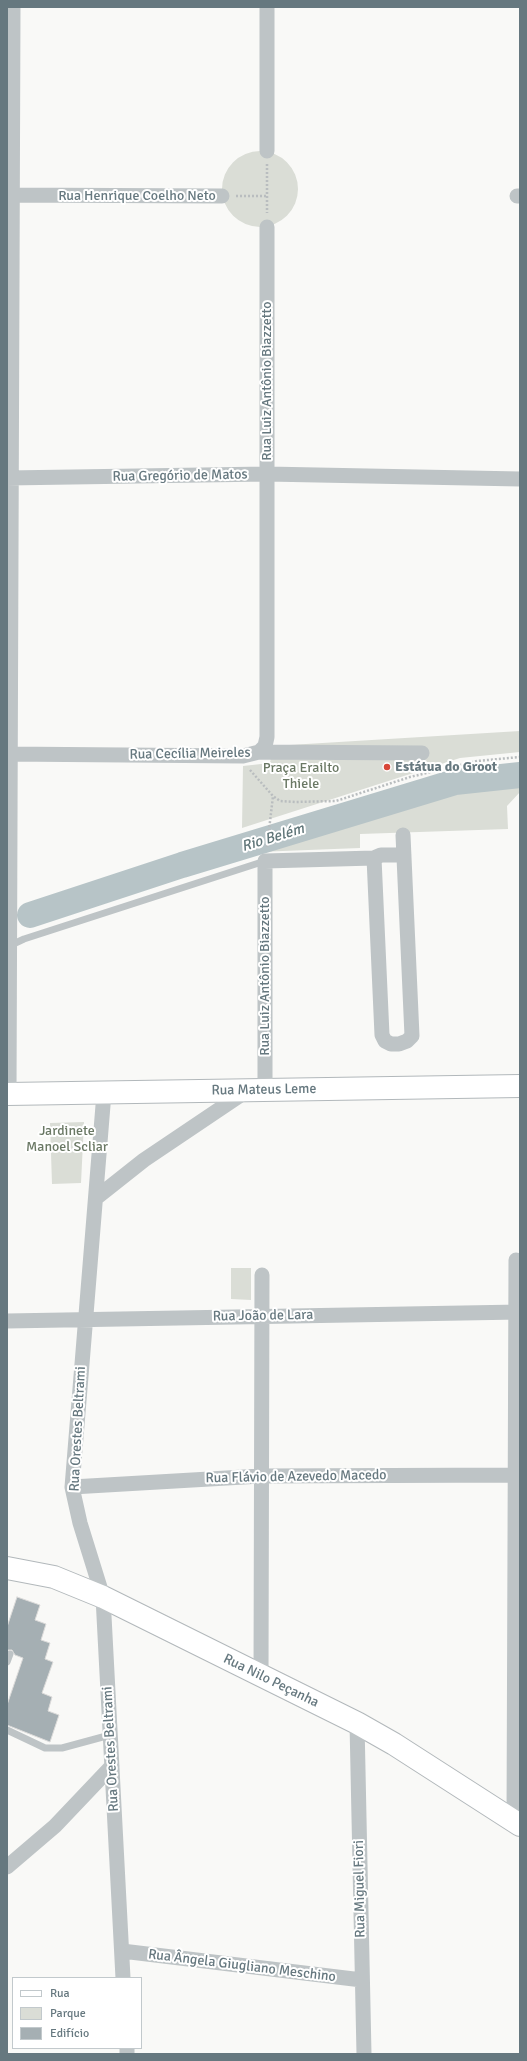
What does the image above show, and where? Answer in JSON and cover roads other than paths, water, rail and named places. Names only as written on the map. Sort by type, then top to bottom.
[{"type":"main road","name":"Rua Mateus Leme","points":[[8,1094],[520,1086]]},
{"type":"main road","name":"Rua Nilo Peçanha","points":[[7,1568],[54,1577],[104,1597],[357,1723],[394,1744],[517,1823]]},
{"type":"street","points":[[8,1094],[10,196],[13,7]]},
{"type":"street","points":[[267,7],[267,151]]},
{"type":"street","name":"Rua Henrique Coelho Neto","points":[[10,196],[222,196]]},
{"type":"street","name":"Rua Luiz Antônio Biazzetto","points":[[259,752],[265,746],[267,737],[267,227]]},
{"type":"street","name":"Rua Gregório de Matos","points":[[9,478],[267,474],[520,479]]},
{"type":"street","name":"Rua Cecília Meireles","points":[[9,754],[243,756],[259,752],[422,753]]},
{"type":"street","points":[[374,858],[382,1035],[385,1041],[391,1044],[400,1044],[407,1041],[412,1036],[403,835]]},
{"type":"street","points":[[265,861],[374,858],[381,855],[404,855]]},
{"type":"street","name":"Rua Luiz Antônio Biazzetto","points":[[257,1091],[265,861]]},
{"type":"street","points":[[96,1198],[144,1160],[257,1091]]},
{"type":"street","name":"Rua Orestes Beltrami","points":[[104,1093],[72,1487],[80,1524],[104,1597],[123,1977]]},
{"type":"street","points":[[516,1260],[518,1312],[517,1823]]},
{"type":"street","points":[[261,1676],[262,1275]]},
{"type":"street","name":"Rua João de Lara","points":[[7,1321],[518,1312]]},
{"type":"street","name":"Rua Flávio de Azevedo Macedo","points":[[72,1487],[262,1476],[518,1475]]},
{"type":"street","name":"Rua Miguel Fiori","points":[[357,1723],[364,2054]]},
{"type":"street","points":[[7,1867],[55,1826],[112,1766]]},
{"type":"street","name":"Rua Ângela Giugliano Meschino","points":[[122,1951],[362,1980]]},
{"type":"lane","points":[[9,946],[31,936],[265,861]]},
{"type":"lane","points":[[7,1662],[10,1654]]},
{"type":"lane","points":[[7,1730],[45,1748],[62,1748],[111,1735]]},
{"type":"waterway","name":"Rio Belém","points":[[30,915],[182,865],[455,782],[520,775]]},
{"type":"place","name":"Estátua do Groot","points":[[387,767]]},
{"type":"park label","name":"Praça Erailto Thiele","points":[[301,776]]},
{"type":"park label","name":"Jardinete Manoel Scliar","points":[[67,1140]]}]
